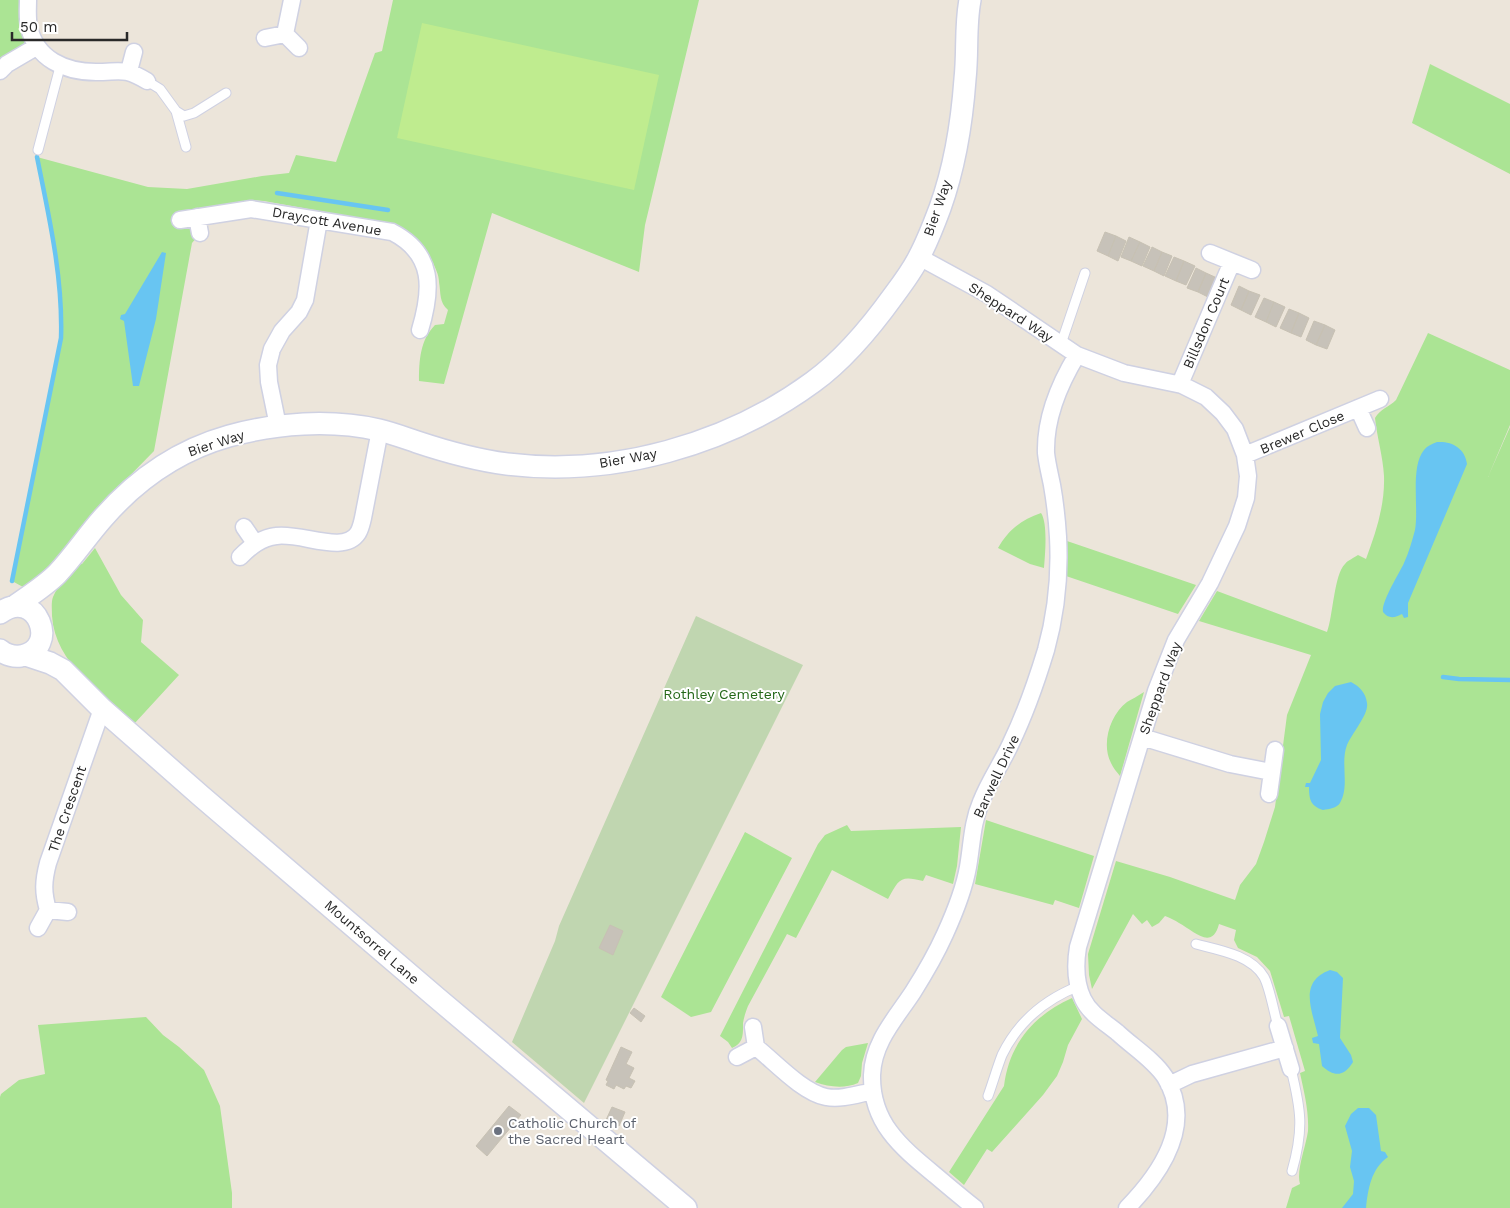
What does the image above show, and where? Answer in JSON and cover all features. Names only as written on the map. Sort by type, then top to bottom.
[{"type":"street","points":[[28,0],[29,26],[36,47],[48,59],[60,67],[94,72],[129,71],[147,81]]},
{"type":"street","points":[[285,34],[292,0]]},
{"type":"street","name":"Bier Way","points":[[6,608],[56,574],[118,501],[135,486],[185,453],[228,436],[278,426],[307,424],[352,425],[380,430],[468,458],[510,464],[551,466],[602,464],[650,456],[695,443],[737,427],[782,402],[814,381],[846,353],[875,321],[908,276],[919,257],[941,207],[958,137],[966,78],[967,19],[970,0]]},
{"type":"street","points":[[265,38],[285,34]]},
{"type":"street","points":[[285,34],[299,48]]},
{"type":"street","points":[[0,71],[7,64],[36,47]]},
{"type":"street","points":[[129,71],[134,52]]},
{"type":"street","name":"Draycott Avenue","points":[[180,220],[199,225],[252,209],[382,230],[402,237],[419,255],[425,268],[428,282],[431,314],[420,330]]},
{"type":"street","points":[[278,426],[269,382],[268,365],[272,349],[282,330],[299,312],[305,300],[319,220]]},
{"type":"street","name":"Billsdon Court","points":[[1210,253],[1252,270]]},
{"type":"street","name":"Sheppard Way","points":[[919,257],[987,294],[1078,355],[1124,373],[1180,384],[1206,397],[1223,413],[1235,429],[1246,455],[1248,476],[1246,498],[1237,526],[1210,583],[1176,640],[1156,691],[1078,947],[1076,971],[1083,1001],[1090,1010],[1154,1065],[1164,1077],[1176,1108],[1176,1128],[1172,1146],[1164,1162],[1136,1205]]},
{"type":"street","name":"Billsdon Court","points":[[1180,384],[1232,262]]},
{"type":"street","name":"Barwell Drive","points":[[975,1208],[904,1150],[892,1137],[876,1107],[872,1074],[874,1058],[880,1041],[921,980],[956,910],[969,866],[975,818],[986,789],[1010,745],[1031,699],[1047,646],[1056,599],[1058,540],[1054,496],[1046,452],[1050,420],[1055,400],[1064,376],[1078,355]]},
{"type":"street","name":"Brewer Close","points":[[1246,455],[1380,399]]},
{"type":"street","name":"Brewer Close","points":[[1358,408],[1367,428]]},
{"type":"street","points":[[240,557],[255,543],[270,537],[290,535],[337,544],[353,539],[359,532],[363,518],[380,430]]},
{"type":"street","points":[[244,527],[255,543]]},
{"type":"street","name":"Bier Way","points":[[15,654],[38,645],[43,608],[56,574]]},
{"type":"street","points":[[6,608],[31,610],[37,616],[42,626]]},
{"type":"street","name":"Mountsorrel Lane","points":[[42,626],[63,670]]},
{"type":"street","points":[[0,668],[15,654]]},
{"type":"street","name":"Mountsorrel Lane","points":[[15,654],[50,663],[63,670],[102,709],[437,998],[686,1208]]},
{"type":"street","name":"The Crescent","points":[[48,910],[44,892],[45,875],[102,709]]},
{"type":"street","points":[[1142,737],[1201,757],[1272,772]]},
{"type":"street","points":[[1269,794],[1274,750]]},
{"type":"street","points":[[38,928],[48,910],[68,912]]},
{"type":"street","points":[[1278,1026],[1291,1069]]},
{"type":"street","points":[[753,1027],[756,1047],[814,1093],[827,1097],[840,1097],[873,1092]]},
{"type":"street","points":[[737,1057],[756,1047]]},
{"type":"street","points":[[1168,1085],[1192,1074],[1285,1048]]},
{"type":"lane","points":[[38,150],[60,67]]},
{"type":"lane","points":[[147,81],[160,89],[176,111],[186,148]]},
{"type":"lane","points":[[176,111],[184,116],[194,113],[226,93]]},
{"type":"lane","points":[[1061,344],[1085,273]]},
{"type":"lane","points":[[1196,944],[1232,953],[1255,967],[1264,978],[1278,1026]]},
{"type":"lane","points":[[988,1096],[1003,1054],[1020,1027],[1045,1003],[1079,986]]},
{"type":"lane","points":[[1291,1069],[1300,1106],[1301,1127],[1299,1147],[1292,1172]]},
{"type":"green space","points":[[0,0],[28,0],[36,47],[0,71]]},
{"type":"green space","points":[[393,0],[699,0],[645,225],[639,272],[492,213],[444,384],[419,381],[423,344],[435,325],[444,324],[448,310],[442,301],[434,266],[428,253],[414,236],[386,223],[264,201],[252,200],[174,214],[176,225],[189,227],[197,237],[192,243],[154,451],[111,495],[43,575],[23,587],[12,581],[61,338],[60,292],[37,157],[148,187],[187,189],[289,173],[296,155],[336,162],[375,53],[382,51]]},
{"type":"green space","points":[[422,23],[659,75],[634,190],[397,138]]},
{"type":"green space","points":[[1430,64],[1510,104],[1510,174],[1412,123]]},
{"type":"green space","points":[[1428,333],[1510,370],[1510,425],[1488,477],[1510,427],[1510,1208],[1286,1208],[1292,1188],[1300,1184],[1300,1165],[1308,1131],[1305,1094],[1300,1073],[1305,1071],[1289,1016],[1284,1017],[1270,971],[1257,957],[1238,948],[1234,940],[1236,930],[1219,924],[1216,932],[1207,938],[1196,934],[1165,916],[1152,927],[1147,920],[1142,924],[1133,914],[1092,989],[1088,954],[1116,861],[1170,877],[1235,900],[1240,885],[1256,864],[1275,807],[1287,715],[1311,655],[1199,621],[1217,591],[1327,632],[1341,569],[1348,561],[1358,555],[1366,559],[1379,518],[1384,476],[1375,418],[1379,412],[1396,400]]},
{"type":"green space","points":[[1041,513],[1045,524],[1044,568],[1030,564],[998,548],[1016,526]]},
{"type":"green space","points":[[1067,541],[1196,585],[1178,614],[1066,576]]},
{"type":"green space","points":[[95,548],[121,595],[143,620],[141,642],[179,675],[134,724],[82,677],[62,649],[55,633],[52,616],[53,597],[60,584],[75,565],[82,564]]},
{"type":"green space","name":"Rothley Cemetery","points":[[696,616],[803,665],[584,1103],[512,1042],[555,941],[559,926]]},
{"type":"green space","points":[[1144,692],[1120,776],[1113,767],[1108,755],[1107,739],[1109,730],[1116,714],[1121,708]]},
{"type":"green space","points":[[986,820],[1094,856],[1079,908],[1055,900],[1053,905],[975,884]]},
{"type":"green space","points":[[847,825],[851,831],[961,827],[953,884],[926,875],[923,881],[909,878],[898,883],[888,899],[832,870],[796,938],[787,934],[748,1006],[743,1021],[741,1041],[732,1048],[720,1036],[818,844],[825,835]]},
{"type":"green space","points":[[745,832],[792,858],[711,1012],[691,1017],[661,997]]},
{"type":"green space","points":[[1072,998],[1082,1019],[1068,1045],[1057,1076],[1043,1095],[992,1152],[987,1149],[964,1185],[949,1172],[1004,1086],[1011,1057],[1018,1044],[1035,1022],[1058,1005]]},
{"type":"green space","points":[[146,1017],[163,1035],[204,1070],[220,1106],[232,1193],[232,1208],[0,1208],[0,1097],[1,1094],[19,1080],[45,1074],[38,1025]]},
{"type":"green space","points":[[868,1043],[858,1083],[836,1087],[815,1082],[846,1047]]},
{"type":"water","points":[[162,252],[166,253],[156,319],[139,386],[133,386],[124,321],[120,319],[121,315],[125,314]]},
{"type":"water","points":[[1437,442],[1453,444],[1464,454],[1467,464],[1408,603],[1408,617],[1404,618],[1402,614],[1389,617],[1383,612],[1383,607],[1406,559],[1415,530],[1417,467],[1424,450]]},
{"type":"water","points":[[1351,682],[1364,693],[1367,707],[1363,718],[1349,740],[1345,752],[1343,796],[1337,806],[1323,810],[1313,804],[1310,799],[1309,787],[1305,787],[1306,783],[1310,783],[1321,760],[1320,714],[1328,693],[1335,686]]},
{"type":"water","points":[[1330,970],[1337,972],[1343,978],[1340,1038],[1351,1055],[1353,1062],[1350,1067],[1339,1074],[1326,1070],[1322,1066],[1319,1044],[1313,1043],[1312,1038],[1318,1036],[1311,1007],[1311,989],[1320,975]]},
{"type":"water","points":[[1358,1108],[1369,1108],[1376,1115],[1381,1151],[1385,1152],[1388,1157],[1374,1173],[1369,1187],[1366,1208],[1342,1208],[1353,1194],[1354,1181],[1350,1167],[1352,1151],[1345,1126],[1351,1114]]},
{"type":"building","points":[[1105,232],[1116,236],[1108,256],[1097,251]]},
{"type":"building","points":[[1116,236],[1126,241],[1118,261],[1108,256]]},
{"type":"building","points":[[1129,237],[1140,242],[1131,261],[1121,257]]},
{"type":"building","points":[[1140,242],[1150,247],[1142,266],[1131,261]]},
{"type":"building","points":[[1152,247],[1162,252],[1154,271],[1143,266]]},
{"type":"building","points":[[1162,252],[1172,256],[1164,276],[1154,271]]},
{"type":"building","points":[[1174,257],[1184,261],[1176,281],[1165,276]]},
{"type":"building","points":[[1184,261],[1195,266],[1186,285],[1176,281]]},
{"type":"building","points":[[1196,268],[1206,273],[1198,292],[1187,288]]},
{"type":"building","points":[[1206,273],[1217,278],[1208,297],[1198,292]]},
{"type":"building","points":[[1239,286],[1249,291],[1241,310],[1231,305]]},
{"type":"building","points":[[1249,291],[1260,295],[1251,315],[1241,310]]},
{"type":"building","points":[[1264,298],[1274,302],[1266,322],[1255,317]]},
{"type":"building","points":[[1274,302],[1285,307],[1276,327],[1266,322]]},
{"type":"building","points":[[1289,309],[1299,313],[1291,333],[1280,328]]},
{"type":"building","points":[[1299,313],[1309,318],[1301,337],[1291,333]]},
{"type":"building","points":[[1314,321],[1325,325],[1316,345],[1306,340]]},
{"type":"building","points":[[1325,325],[1335,330],[1327,349],[1316,345]]},
{"type":"building","points":[[610,925],[623,931],[613,955],[599,948]]},
{"type":"building","points":[[634,1008],[645,1016],[641,1022],[630,1013]]},
{"type":"building","points":[[621,1047],[632,1052],[626,1064],[634,1068],[629,1078],[635,1081],[631,1088],[626,1086],[624,1089],[616,1085],[614,1089],[606,1085],[608,1081],[606,1080]]},
{"type":"building","name":"Catholic Church of the Sacred Heart","points":[[509,1106],[521,1115],[487,1156],[476,1146]]},
{"type":"building","points":[[612,1107],[625,1112],[619,1126],[606,1120]]},
{"type":"waterway","points":[[12,581],[61,338],[60,292],[37,157]]},
{"type":"waterway","points":[[277,193],[388,210]]},
{"type":"waterway","points":[[1443,677],[1510,680]]},
{"type":"place","name":"Catholic Church of the Sacred Heart","points":[[498,1131]]}]
